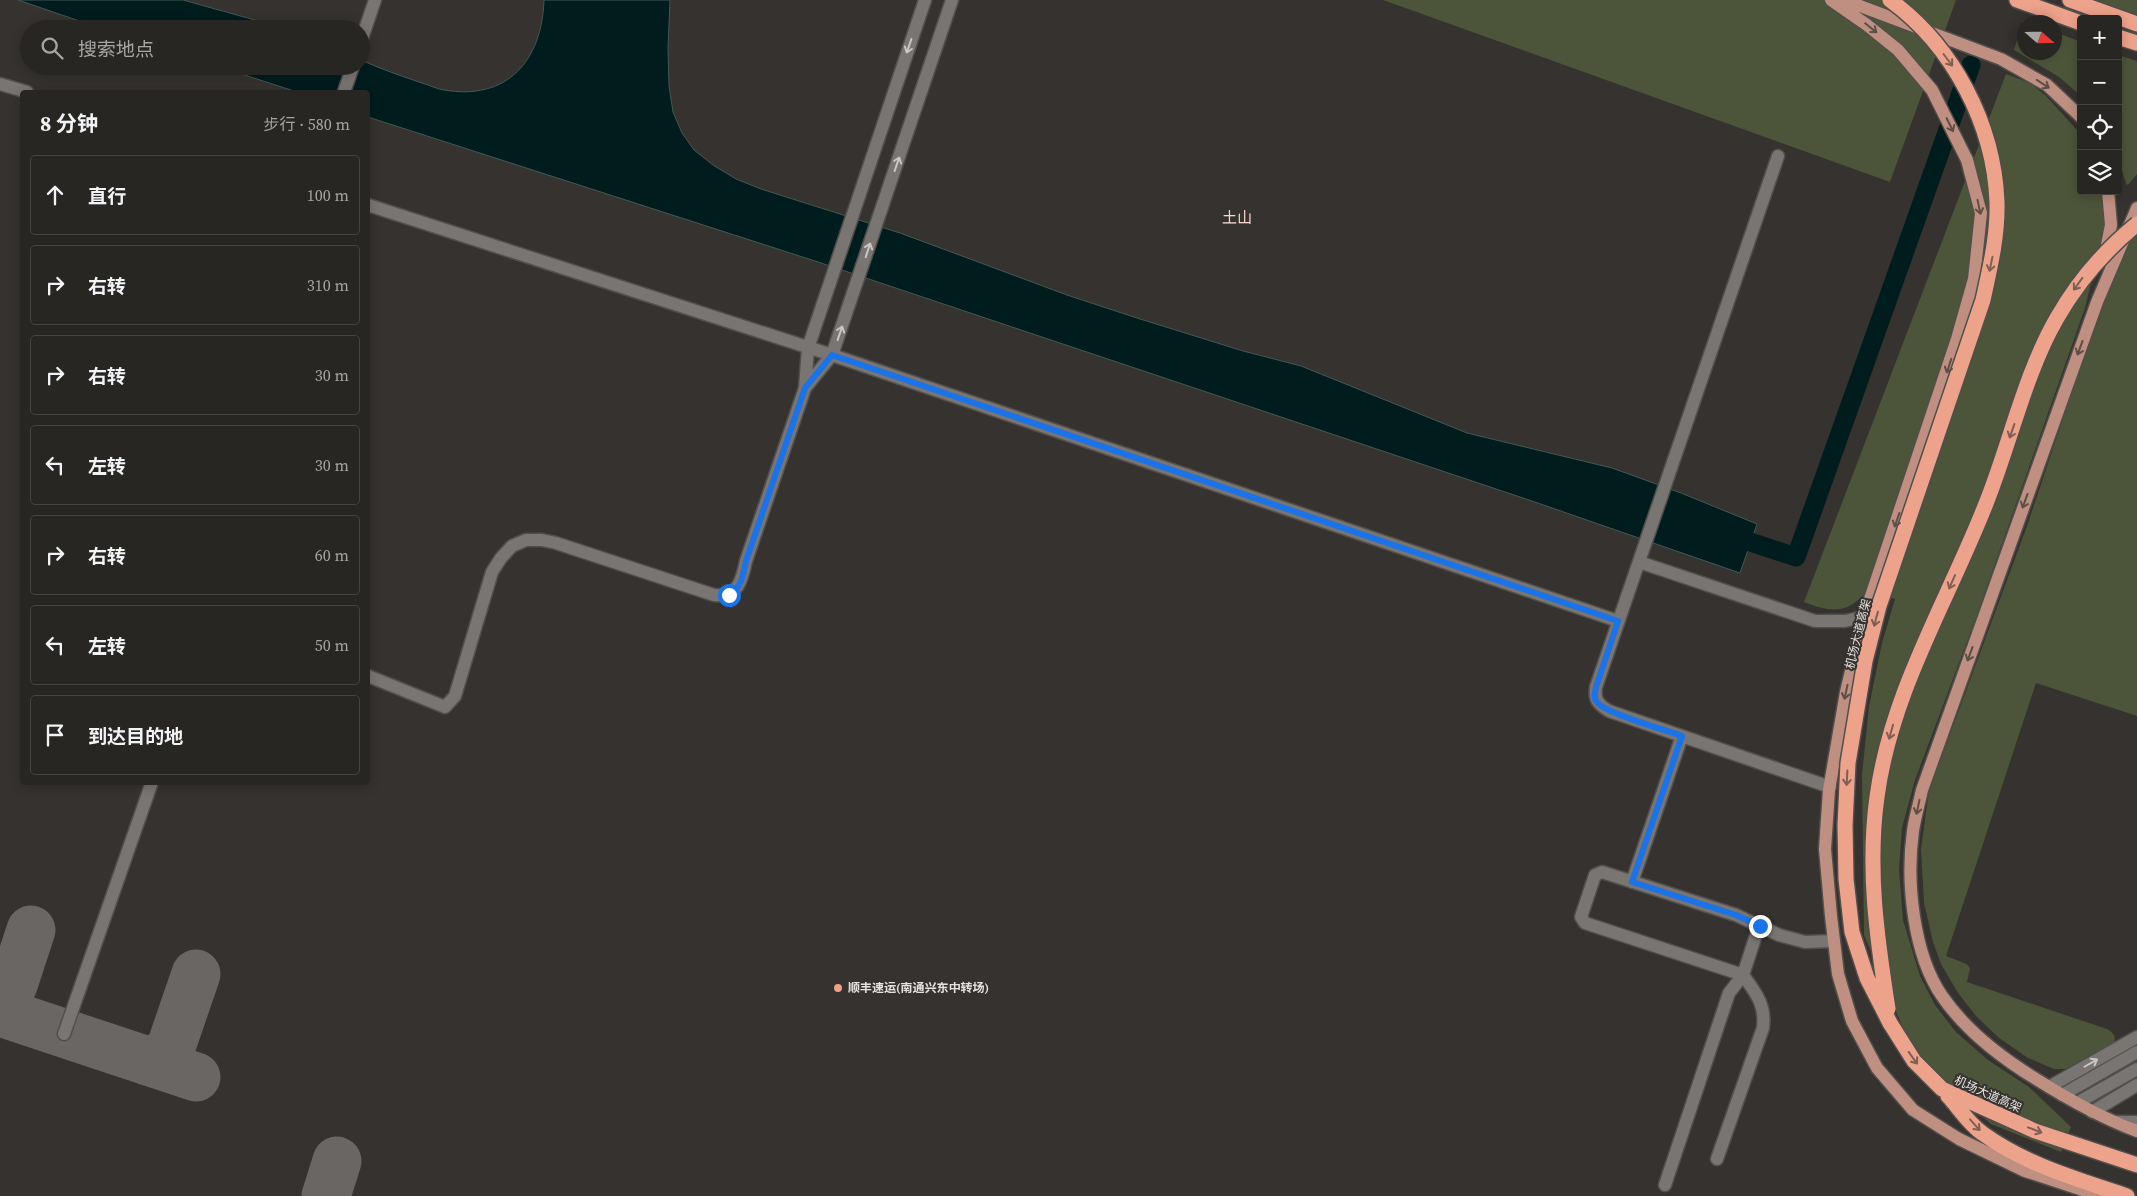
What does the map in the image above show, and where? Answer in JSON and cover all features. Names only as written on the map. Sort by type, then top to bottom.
[{"type":"highway","name":"机场大道高架","points":[[1890,0],[1930,36],[1953,67],[1975,106],[1991,158],[1997,202],[1994,248],[1983,300],[1879,606],[1865,661],[1848,763],[1845,825],[1846,879],[1852,932],[1867,978],[1890,1023],[1914,1061],[1942,1089],[2035,1131],[2137,1165]]},
{"type":"highway","points":[[2017,0],[2077,22]]},
{"type":"highway","points":[[2070,0],[2137,24]]},
{"type":"highway","points":[[2122,38],[2137,44]]},
{"type":"highway","points":[[1890,1023],[1876,932],[1873,844],[1877,797],[1883,759],[1894,721],[1906,687],[1987,502],[2038,358],[2056,319],[2078,283],[2099,258],[2137,224]]},
{"type":"highway","points":[[1942,1089],[1981,1132],[2021,1157],[2060,1173],[2127,1196]]},
{"type":"main road","points":[[1831,0],[1898,50],[1932,90],[1968,160],[1981,213],[1974,279],[1957,339],[1864,617],[1846,692],[1830,787],[1825,849],[1838,974],[1852,1020],[1877,1068],[1913,1110],[1959,1139],[2025,1171],[2101,1196]]},
{"type":"main road","points":[[1844,0],[2001,59],[2047,85],[2077,113]]},
{"type":"main road","points":[[2097,302],[2111,225],[2108,195]]},
{"type":"main road","points":[[2137,208],[2097,302],[1922,790],[1913,832],[1911,875],[1914,912],[1923,957],[1942,996],[1965,1025],[1998,1054],[2062,1095],[2112,1122],[2137,1130]]},
{"type":"street","points":[[368,20],[375,0]]},
{"type":"street","points":[[370,677],[445,708],[452,702],[492,572],[512,546],[526,540],[542,540],[556,543],[714,595],[729,595],[736,590],[741,582],[746,561],[805,388],[808,348],[925,0]]},
{"type":"street","points":[[805,388],[832,355],[952,0]]},
{"type":"street","points":[[345,90],[350,75]]},
{"type":"street","points":[[0,84],[20,90]]},
{"type":"street","points":[[1778,156],[1594,696],[1597,702],[1609,711],[1830,787]]},
{"type":"street","points":[[370,206],[832,355],[1618,621]]},
{"type":"street","points":[[1639,562],[1815,621],[1845,622],[1864,617]]},
{"type":"street","points":[[1632,882],[1682,736]]},
{"type":"street","points":[[64,1034],[151,785]]},
{"type":"street","points":[[1717,1160],[1763,1028],[1765,1012],[1755,992],[1743,975],[1585,923],[1581,917],[1595,875],[1602,872],[1736,915],[1779,935],[1805,942],[1834,942]]},
{"type":"street","points":[[1664,1185],[1729,993],[1743,975],[1760,926]]},
{"type":"street","points":[[2049,1087],[2137,1037]]},
{"type":"street","points":[[2062,1095],[2137,1052]]},
{"type":"street","points":[[2077,1103],[2137,1069]]},
{"type":"street","points":[[2092,1112],[2137,1085]]},
{"type":"street","points":[[2112,1122],[2137,1122]]},
{"type":"green space","points":[[1383,0],[1956,0],[1890,182]]},
{"type":"green space","points":[[2092,0],[2137,0],[2137,17]]},
{"type":"green space","points":[[2062,35],[2077,40],[2077,93],[2059,77],[2031,60],[2062,60]]},
{"type":"green space","points":[[2017,40],[2017,52],[2014,50]]},
{"type":"green space","points":[[2122,56],[2137,61],[2137,174],[2128,185],[2122,170]]},
{"type":"green space","points":[[2006,74],[2030,83],[2046,96],[2077,130],[2077,195],[2102,195],[2105,226],[2085,308],[1977,615],[1915,780],[1902,828],[1899,869],[1903,920],[1920,976],[1935,1005],[1956,1032],[1988,1060],[2029,1087],[2071,1127],[2061,1152],[1991,1124],[1916,1059],[1864,935],[1862,775],[1869,706],[1882,643],[1895,599],[1868,590],[1854,604],[1839,609],[1823,608],[1804,602]]},
{"type":"green space","points":[[2137,221],[2137,716],[2036,683],[1946,956],[1967,964],[1970,968],[1967,982],[2107,1029],[2114,1035],[2114,1043],[2080,1063],[2065,1069],[2054,1069],[2028,1058],[1999,1038],[1976,1016],[1958,993],[1941,964],[1933,942],[1924,903],[1921,849],[1929,791],[2027,526],[2096,320]]},
{"type":"water","points":[[18,0],[183,0],[255,20],[77,20]]},
{"type":"water","points":[[544,0],[670,0],[669,86],[673,112],[682,133],[694,150],[713,165],[736,179],[761,189],[900,233],[1067,295],[1243,351],[1301,366],[1467,433],[1612,468],[1681,493],[1757,524],[1740,573],[1529,500],[815,261],[370,118],[370,90],[291,90],[245,75],[370,75],[370,64],[441,89],[467,92],[486,89],[503,82],[517,72],[528,58],[537,41],[542,22]]},
{"type":"waterway","points":[[1726,534],[1796,557],[1971,65]]},
{"type":"taxiway","points":[[0,999],[13,985],[31,930]]},
{"type":"taxiway","points":[[147,1061],[162,1056],[172,1044],[196,974]]},
{"type":"taxiway","points":[[0,1012],[196,1077]]},
{"type":"taxiway","points":[[326,1196],[337,1161]]},
{"type":"place","name":"顺丰速运(南通兴东中转场)","points":[[838,988]]},
{"type":"district","name":"土山","points":[[1237,218]]},
{"type":"route","points":[[729,595],[736,590],[741,582],[746,561],[805,388],[832,355],[1618,621],[1596,687],[1594,696],[1597,702],[1609,711],[1682,736],[1632,882],[1736,915],[1760,926]]}]
